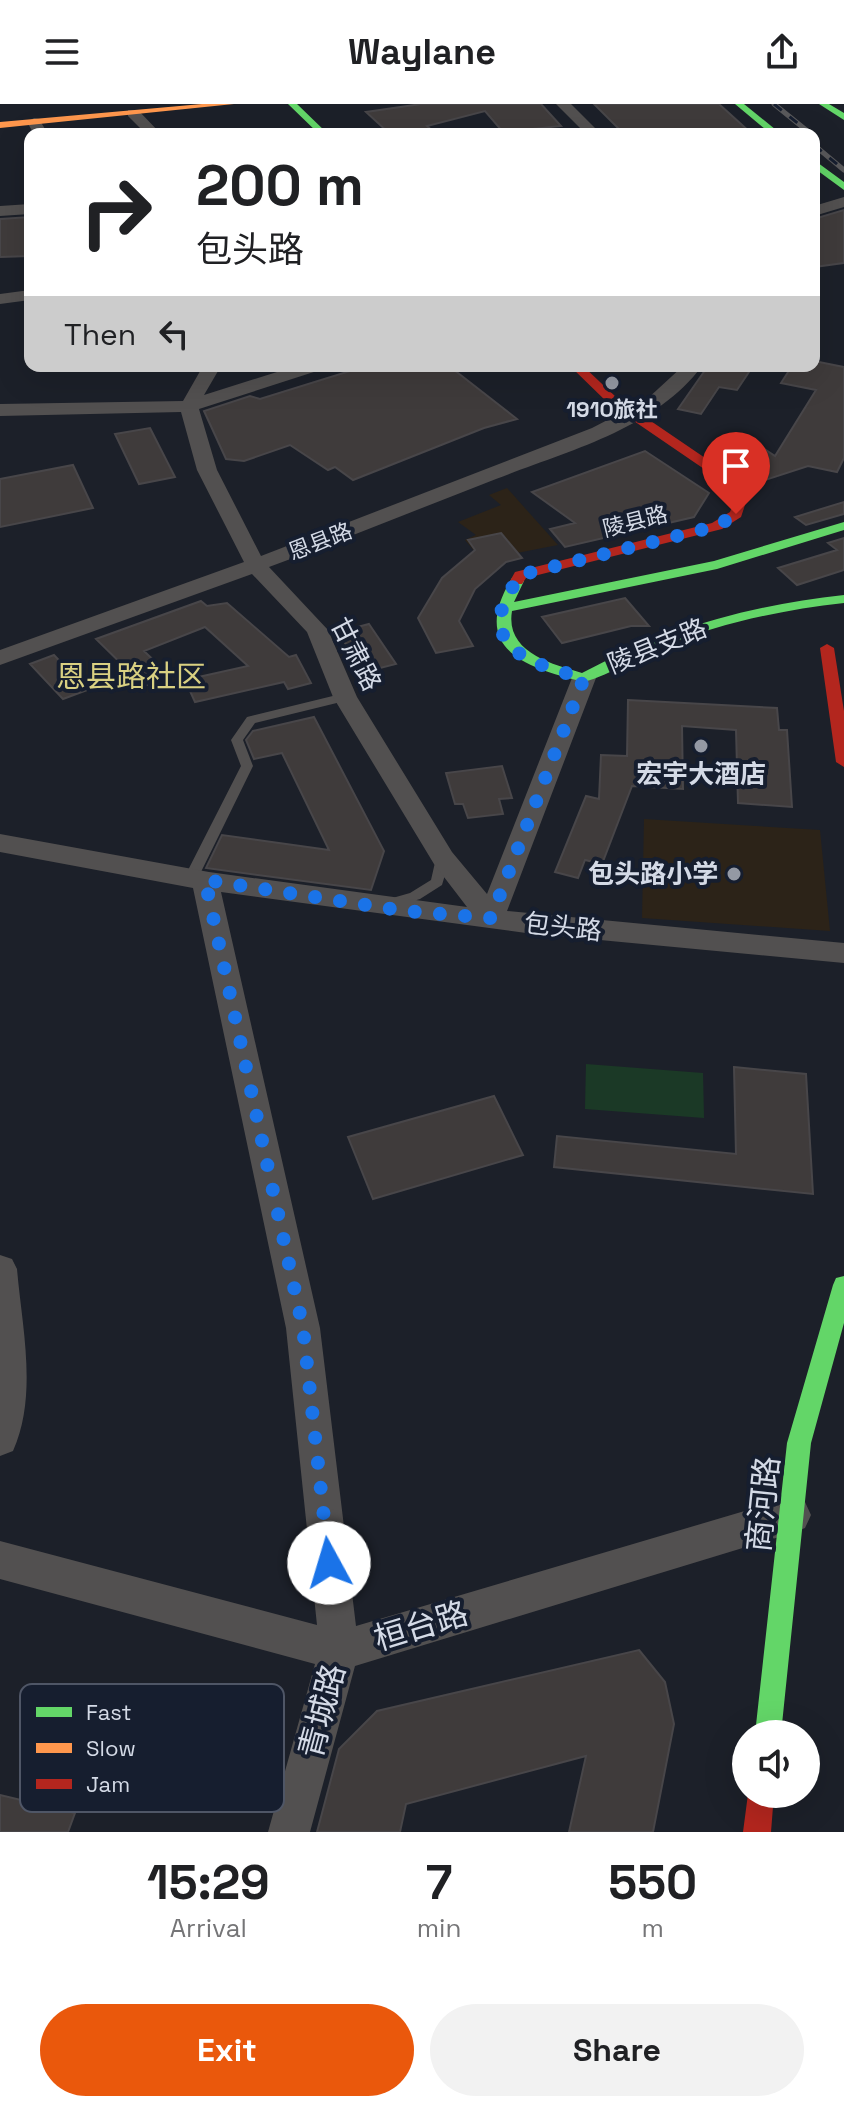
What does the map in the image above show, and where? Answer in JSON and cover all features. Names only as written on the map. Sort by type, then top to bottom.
[{"type":"main road","points":[[0,125],[38,128],[133,113],[230,104]]},
{"type":"main road","points":[[292,104],[318,128]]},
{"type":"main road","points":[[739,104],[769,128]]},
{"type":"main road","points":[[823,104],[844,117]]},
{"type":"main road","points":[[833,104],[842,107]]},
{"type":"main road","points":[[820,168],[844,187]]},
{"type":"main road","name":"陵县路","points":[[502,609],[520,575],[717,526],[736,514],[741,499],[734,484],[613,401],[582,372]]},
{"type":"main road","points":[[584,678],[550,669],[515,650],[502,629],[502,609],[717,565],[844,526]]},
{"type":"main road","name":"陵县支路","points":[[584,678],[659,642],[722,620],[782,604],[844,599]]},
{"type":"main road","points":[[722,620],[765,620],[793,627]]},
{"type":"main road","points":[[826,640],[844,762]]},
{"type":"main road","name":"商河路","points":[[770,1720],[799,1443],[844,1285]]},
{"type":"main road","points":[[757,1832],[760,1808]]},
{"type":"street","points":[[563,104],[588,128]]},
{"type":"street","points":[[133,113],[148,128]]},
{"type":"street","points":[[820,209],[844,202]]},
{"type":"street","points":[[0,211],[24,209]]},
{"type":"street","points":[[0,299],[24,296]]},
{"type":"street","points":[[189,406],[209,372]]},
{"type":"street","points":[[0,410],[189,406],[295,372]]},
{"type":"street","name":"恩县路","points":[[0,658],[256,566],[637,415],[680,383],[688,372]]},
{"type":"street","name":"甘肃路","points":[[189,406],[207,470],[256,566],[317,630],[345,697],[443,858],[491,918]]},
{"type":"street","name":"陵县支路","points":[[491,918],[584,678]]},
{"type":"street","name":"包头路","points":[[0,843],[376,907],[844,953]]},
{"type":"street","name":"青城路","points":[[198,879],[303,1328],[339,1651],[289,1832]]},
{"type":"street","points":[[0,1269],[10,1384],[0,1439]]},
{"type":"street","name":"桓台路","points":[[0,1560],[339,1651],[792,1515]]},
{"type":"lane","points":[[198,879],[247,766],[237,740],[251,720],[345,697]]},
{"type":"lane","points":[[376,907],[415,896],[437,882],[443,858]]},
{"type":"shaded area","points":[[507,488],[558,545],[482,560],[465,540],[476,535],[458,522],[501,505],[489,495]]},
{"type":"shaded area","name":"包头路小学","points":[[644,819],[820,830],[830,931],[642,918]]},
{"type":"green space","points":[[586,1064],[703,1073],[704,1118],[585,1109]]},
{"type":"building","points":[[421,104],[541,104],[561,126],[500,128],[485,111],[427,126],[429,128],[383,128],[366,112]]},
{"type":"building","points":[[594,104],[719,104],[745,128],[618,128]]},
{"type":"building","points":[[844,210],[844,263],[820,266],[820,217]]},
{"type":"building","points":[[24,217],[24,256],[0,257],[0,219]]},
{"type":"building","points":[[820,362],[844,367],[844,458],[837,472],[808,466],[759,482],[762,478],[724,452],[754,442],[775,456],[816,390],[781,383],[788,372],[820,372]]},
{"type":"building","points":[[347,372],[457,372],[517,419],[484,428],[353,480],[335,467],[328,470],[290,445],[244,461],[226,459],[204,411],[250,396],[260,399]]},
{"type":"building","points":[[704,372],[749,372],[737,390],[719,387],[701,414],[678,409]]},
{"type":"building","points":[[150,428],[175,477],[139,484],[115,434]]},
{"type":"building","points":[[645,451],[709,493],[694,517],[565,547],[550,529],[575,523],[532,492]]},
{"type":"building","points":[[73,465],[93,508],[0,527],[0,479]]},
{"type":"building","points":[[844,502],[844,514],[806,525],[795,517]]},
{"type":"building","points":[[501,533],[522,558],[506,562],[475,589],[459,621],[473,646],[436,653],[418,618],[442,578],[475,550],[468,540]]},
{"type":"building","points":[[844,538],[844,570],[797,585],[778,568],[837,550],[828,543]]},
{"type":"building","points":[[625,598],[649,626],[631,626],[562,643],[542,617]]},
{"type":"building","points":[[201,601],[207,606],[227,603],[289,657],[296,655],[311,683],[288,689],[284,682],[195,702],[185,680],[248,666],[205,627],[144,651],[169,675],[144,686],[96,639]]},
{"type":"building","points":[[369,624],[396,664],[364,672],[338,632]]},
{"type":"building","points":[[54,655],[87,690],[63,699],[30,664]]},
{"type":"building","points":[[628,700],[777,708],[779,730],[787,730],[792,807],[738,803],[736,730],[682,726],[683,789],[632,786],[602,864],[585,860],[578,878],[555,872],[586,796],[599,799],[601,755],[627,756]]},
{"type":"building","points":[[314,717],[384,851],[371,890],[206,868],[222,835],[329,850],[282,753],[254,759],[246,740],[253,731]]},
{"type":"building","points":[[502,766],[512,798],[499,799],[503,814],[468,818],[463,804],[455,804],[446,773]]},
{"type":"building","points":[[734,1067],[806,1074],[813,1194],[554,1167],[557,1136],[736,1154]]},
{"type":"building","points":[[494,1096],[523,1155],[373,1199],[348,1137]]},
{"type":"building","points":[[639,1650],[665,1682],[674,1724],[653,1832],[569,1832],[586,1756],[406,1804],[400,1832],[317,1832],[339,1749],[377,1711]]},
{"type":"building","points":[[0,1795],[20,1800],[20,1812],[75,1813],[68,1832],[0,1832]]},
{"type":"railway","points":[[774,104],[804,128]]},
{"type":"railway","points":[[820,150],[844,170]]},
{"type":"traffic: fast","points":[[292,104],[318,128]]},
{"type":"traffic: fast","points":[[739,104],[769,128]]},
{"type":"traffic: fast","points":[[823,104],[844,117]]},
{"type":"traffic: fast","points":[[820,168],[844,187]]},
{"type":"traffic: fast","points":[[502,609],[717,565],[844,526]]},
{"type":"traffic: fast","points":[[517,581],[506,603],[503,621],[506,636],[528,658],[584,678],[646,647],[710,624],[776,608],[844,599]]},
{"type":"traffic: fast","points":[[769,1720],[799,1443],[844,1285]]},
{"type":"traffic: slow","points":[[0,125],[230,104]]},
{"type":"traffic: jam","points":[[517,581],[520,575],[717,526],[736,514],[741,499],[734,484],[613,401],[582,372]]},
{"type":"traffic: jam","points":[[827,648],[844,762]]},
{"type":"traffic: jam","points":[[757,1832],[760,1808]]},
{"type":"place","name":"1910旅社","points":[[612,383]]},
{"type":"place","name":"宏宇大酒店","points":[[701,746]]},
{"type":"place","name":"包头路小学","points":[[734,874]]},
{"type":"district","name":"恩县路社区","points":[[131,677]]},
{"type":"route","points":[[329,1563],[303,1328],[205,880],[405,911],[491,918],[584,678],[530,660],[515,650],[505,638],[502,609],[520,575],[717,526],[736,514]]}]
